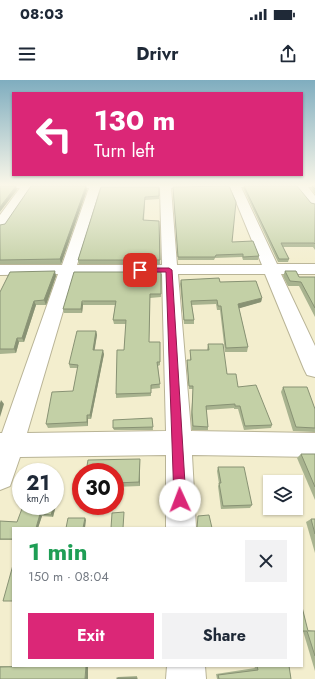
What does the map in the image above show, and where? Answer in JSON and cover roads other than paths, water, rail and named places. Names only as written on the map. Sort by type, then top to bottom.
[{"type":"street","points":[[0,224],[8,212]]},
{"type":"street","points":[[0,476],[5,445],[68,270],[87,212]]},
{"type":"street","points":[[166,212],[179,443],[181,527]]},
{"type":"street","points":[[246,212],[315,369]]},
{"type":"street","points":[[0,270],[315,269]]},
{"type":"street","points":[[5,445],[179,443],[315,445]]},
{"type":"street","points":[[186,667],[186,679]]}]
